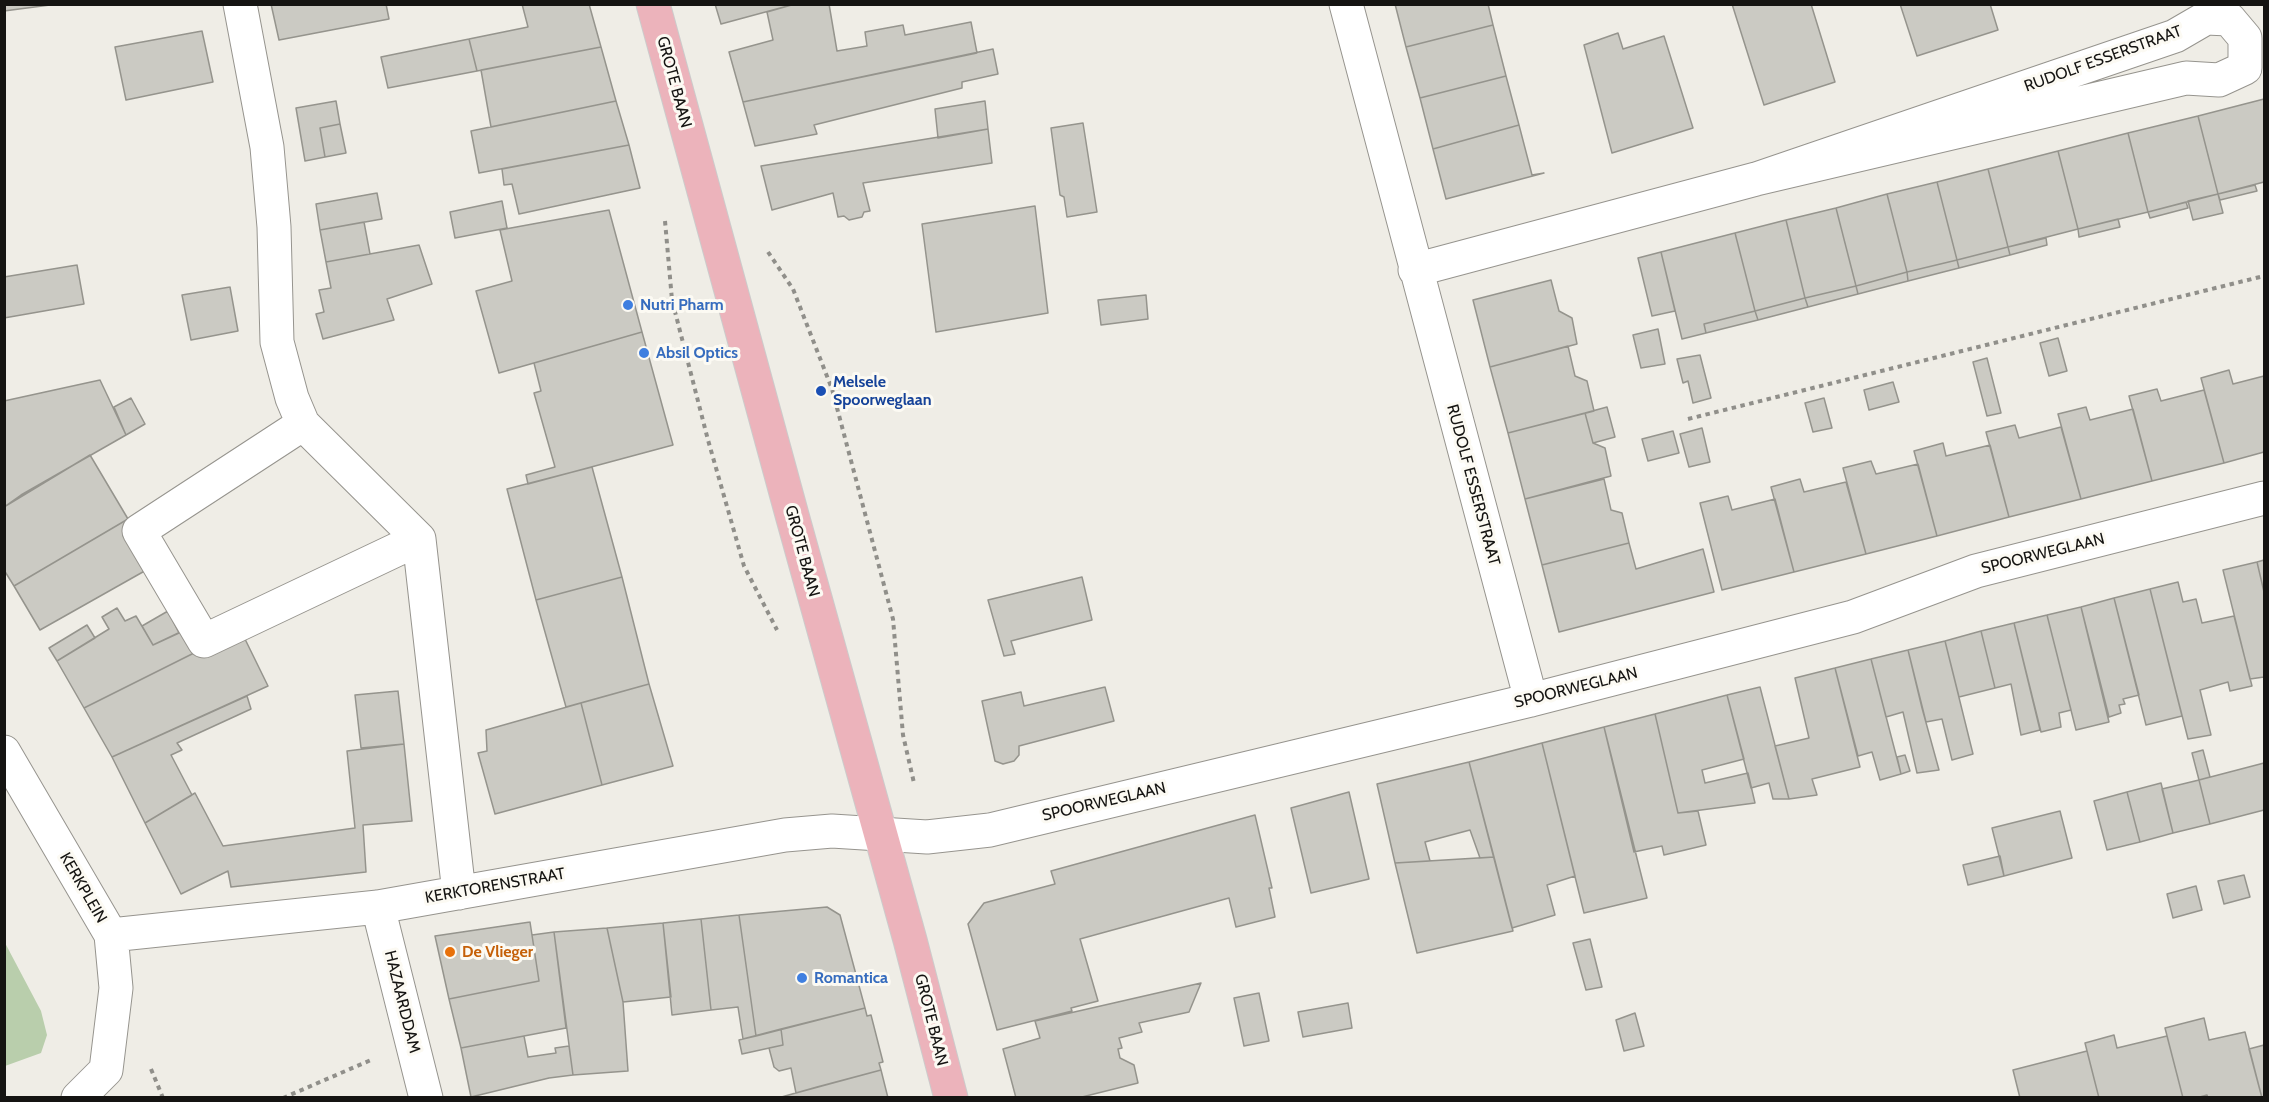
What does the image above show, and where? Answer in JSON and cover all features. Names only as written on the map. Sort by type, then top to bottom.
[{"type":"main road","name":"GROTE BAAN","points":[[653,4],[910,940],[951,1098]]},
{"type":"street","points":[[240,4],[267,147],[274,227],[277,342],[292,398],[303,424],[419,539],[459,892]]},
{"type":"street","name":"RUDOLF ESSERSTRAAT","points":[[1346,4],[1531,699]]},
{"type":"street","name":"RUDOLF ESSERSTRAAT","points":[[1415,270],[1756,179],[2186,78],[2219,80],[2245,69],[2245,39],[2229,19],[2206,18],[2175,36],[1756,179]]},
{"type":"street","points":[[303,424],[139,531],[204,641],[419,539]]},
{"type":"street","name":"SPOORWEGLAAN","points":[[879,833],[927,837],[990,830],[1531,699],[1853,617],[1976,571],[2265,498]]},
{"type":"street","name":"KERKPLEIN","points":[[4,752],[111,935],[116,988],[106,1070],[78,1098]]},
{"type":"street","name":"KERKTORENSTRAAT","points":[[111,935],[378,907],[765,838],[832,831],[879,833]]},
{"type":"street","name":"HAZAARDDAM","points":[[378,907],[426,1098]]},
{"type":"path","points":[[767,252],[793,289],[832,389],[893,619],[903,735],[927,837]]},
{"type":"path","points":[[1688,419],[2265,276]]},
{"type":"path","points":[[284,1098],[412,1042]]},
{"type":"green space","points":[[4,941],[41,1011],[47,1035],[41,1053],[5,1066]]},
{"type":"building","points":[[4,4],[50,4],[50,5],[4,11]]},
{"type":"building","points":[[271,4],[386,4],[389,19],[279,40]]},
{"type":"building","points":[[522,4],[589,4],[601,47],[477,71],[469,39],[528,27]]},
{"type":"building","points":[[715,4],[795,4],[721,24]]},
{"type":"building","points":[[795,4],[829,4],[837,51],[867,46],[865,32],[903,25],[905,35],[971,22],[977,53],[743,102],[729,52],[773,40],[767,12]]},
{"type":"building","points":[[1395,4],[1488,4],[1493,25],[1406,47]]},
{"type":"building","points":[[1732,4],[1811,4],[1835,82],[1764,105]]},
{"type":"building","points":[[1900,4],[1990,4],[1998,30],[1917,56]]},
{"type":"building","points":[[1493,25],[1506,76],[1420,98],[1406,47]]},
{"type":"building","points":[[202,31],[213,82],[126,100],[115,47]]},
{"type":"building","points":[[1618,33],[1623,49],[1664,36],[1693,128],[1612,153],[1584,45]]},
{"type":"building","points":[[469,39],[477,71],[388,88],[381,57]]},
{"type":"building","points":[[601,47],[616,101],[491,127],[481,70]]},
{"type":"building","points":[[993,49],[998,74],[962,82],[962,88],[814,125],[817,134],[755,146],[743,102]]},
{"type":"building","points":[[1506,76],[1519,125],[1433,149],[1420,98]]},
{"type":"building","points":[[2264,99],[2264,182],[2218,194],[2198,116]]},
{"type":"building","points":[[336,101],[340,124],[320,128],[325,157],[305,161],[296,108]]},
{"type":"building","points":[[616,101],[629,145],[479,173],[471,131]]},
{"type":"building","points":[[985,101],[988,129],[938,138],[935,109]]},
{"type":"building","points":[[2198,116],[2218,194],[2148,212],[2128,133]]},
{"type":"building","points":[[1083,123],[1097,212],[1067,217],[1064,197],[1060,195],[1051,128]]},
{"type":"building","points":[[340,124],[346,153],[325,157],[320,128]]},
{"type":"building","points":[[1519,125],[1532,175],[1544,173],[1446,199],[1433,149]]},
{"type":"building","points":[[988,129],[992,163],[863,183],[870,211],[864,212],[862,217],[849,220],[844,216],[838,217],[833,193],[772,210],[761,166]]},
{"type":"building","points":[[2128,133],[2148,212],[2078,229],[2058,151]]},
{"type":"building","points":[[629,145],[640,188],[519,214],[512,184],[504,185],[502,169]]},
{"type":"building","points":[[2058,151],[2078,229],[2008,247],[1988,169]]},
{"type":"building","points":[[1988,169],[2008,247],[1957,260],[1937,182]]},
{"type":"building","points":[[1937,182],[1957,260],[1907,272],[1887,194]]},
{"type":"building","points":[[2255,185],[2257,191],[2220,200],[2218,194]]},
{"type":"building","points":[[377,193],[382,219],[320,230],[316,204]]},
{"type":"building","points":[[1887,194],[1907,272],[1856,286],[1836,208]]},
{"type":"building","points":[[2218,194],[2223,213],[2193,220],[2188,201]]},
{"type":"building","points":[[502,201],[507,228],[455,238],[450,212]]},
{"type":"building","points":[[2186,202],[2188,208],[2150,218],[2148,212]]},
{"type":"building","points":[[1035,206],[1048,313],[936,332],[922,224]]},
{"type":"building","points":[[1836,208],[1856,286],[1805,298],[1786,220]]},
{"type":"building","points":[[609,210],[642,332],[499,373],[476,291],[512,281],[500,230]]},
{"type":"building","points":[[2118,219],[2120,227],[2079,237],[2078,229]]},
{"type":"building","points":[[1786,220],[1805,298],[1755,311],[1735,233]]},
{"type":"building","points":[[364,222],[370,254],[326,262],[320,230]]},
{"type":"building","points":[[1735,233],[1755,311],[1704,324],[1706,333],[1682,339],[1661,252]]},
{"type":"building","points":[[2046,238],[2047,245],[2010,255],[2008,247]]},
{"type":"building","points":[[419,245],[432,284],[387,299],[394,320],[323,339],[316,314],[324,312],[319,290],[331,288],[326,262]]},
{"type":"building","points":[[2008,247],[2010,255],[1959,268],[1957,260]]},
{"type":"building","points":[[1661,252],[1675,311],[1652,316],[1638,258]]},
{"type":"building","points":[[1957,260],[1959,268],[1908,281],[1907,272]]},
{"type":"building","points":[[77,265],[84,304],[4,318],[4,277]]},
{"type":"building","points":[[1907,272],[1908,281],[1858,294],[1856,286]]},
{"type":"building","points":[[1551,280],[1559,311],[1572,318],[1577,344],[1490,367],[1473,300]]},
{"type":"building","points":[[1856,286],[1858,294],[1808,307],[1805,298]]},
{"type":"building","points":[[230,287],[238,331],[191,340],[182,295]]},
{"type":"building","points":[[1146,295],[1148,319],[1101,325],[1098,300]]},
{"type":"building","points":[[1805,298],[1808,307],[1758,320],[1755,311]]},
{"type":"building","points":[[1755,311],[1758,320],[1706,333],[1704,324]]},
{"type":"building","points":[[1658,329],[1665,364],[1641,368],[1633,335]]},
{"type":"building","points":[[642,332],[673,445],[528,484],[526,475],[555,467],[534,393],[541,391],[534,363]]},
{"type":"building","points":[[2058,338],[2067,371],[2049,376],[2040,343]]},
{"type":"building","points":[[1568,346],[1575,376],[1587,381],[1594,411],[1508,433],[1490,367]]},
{"type":"building","points":[[1700,355],[1711,398],[1693,403],[1688,381],[1683,383],[1677,359]]},
{"type":"building","points":[[1987,358],[2001,413],[1987,416],[1973,362]]},
{"type":"building","points":[[2229,370],[2233,384],[2264,376],[2264,452],[2224,463],[2201,378]]},
{"type":"building","points":[[100,380],[126,435],[4,507],[4,401]]},
{"type":"building","points":[[1893,382],[1899,402],[1869,410],[1864,390]]},
{"type":"building","points":[[2157,389],[2161,401],[2204,390],[2224,463],[2152,481],[2129,396]]},
{"type":"building","points":[[131,398],[145,424],[126,435],[114,407]]},
{"type":"building","points":[[1824,398],[1832,428],[1813,432],[1805,403]]},
{"type":"building","points":[[1607,407],[1615,437],[1593,443],[1585,413]]},
{"type":"building","points":[[2086,407],[2090,420],[2133,409],[2152,481],[2081,499],[2058,414]]},
{"type":"building","points":[[1585,413],[1593,443],[1605,448],[1611,476],[1525,499],[1508,433]]},
{"type":"building","points":[[2015,425],[2019,438],[2061,427],[2081,499],[2009,517],[1986,432]]},
{"type":"building","points":[[1702,428],[1710,462],[1689,467],[1680,434]]},
{"type":"building","points":[[1673,431],[1679,453],[1648,461],[1642,439]]},
{"type":"building","points":[[1943,443],[1946,456],[1990,445],[2009,517],[1937,536],[1914,451]]},
{"type":"building","points":[[90,455],[128,519],[14,586],[4,570],[4,507]]},
{"type":"building","points":[[1871,461],[1876,474],[1918,464],[1937,536],[1866,554],[1843,468]]},
{"type":"building","points":[[592,467],[622,577],[536,600],[507,489]]},
{"type":"building","points":[[1604,479],[1611,510],[1622,513],[1629,543],[1542,565],[1525,499]]},
{"type":"building","points":[[1800,479],[1804,492],[1846,482],[1866,554],[1794,572],[1771,487]]},
{"type":"building","points":[[1728,496],[1732,510],[1775,499],[1794,572],[1722,590],[1700,503]]},
{"type":"building","points":[[128,519],[157,564],[40,630],[14,586]]},
{"type":"building","points":[[1629,543],[1636,569],[1703,549],[1714,592],[1559,632],[1542,565]]},
{"type":"building","points":[[2264,560],[2264,592],[2257,562]]},
{"type":"building","points":[[2257,562],[2264,592],[2264,677],[2250,679],[2223,570]]},
{"type":"building","points":[[622,577],[649,684],[566,707],[536,600]]},
{"type":"building","points":[[1082,577],[1092,620],[1011,641],[1015,654],[1004,656],[988,600]]},
{"type":"building","points":[[2178,582],[2183,602],[2196,599],[2202,623],[2234,616],[2252,686],[2230,691],[2228,682],[2200,690],[2211,735],[2188,739],[2150,589]]},
{"type":"building","points":[[2150,589],[2182,716],[2146,725],[2114,598]]},
{"type":"building","points":[[2114,598],[2139,695],[2123,699],[2125,704],[2119,705],[2121,713],[2109,717],[2081,607]]},
{"type":"building","points":[[2081,607],[2109,722],[2076,730],[2047,615]]},
{"type":"building","points":[[117,608],[125,621],[136,616],[153,645],[193,626],[204,648],[84,708],[57,661],[109,629],[102,617]]},
{"type":"building","points":[[168,611],[179,633],[153,645],[142,626]]},
{"type":"building","points":[[2047,615],[2071,710],[2059,713],[2061,727],[2041,732],[2014,623]]},
{"type":"building","points":[[2014,623],[2040,730],[2021,735],[2011,684],[1995,688],[1981,631]]},
{"type":"building","points":[[87,625],[95,638],[57,661],[49,648]]},
{"type":"building","points":[[1981,631],[1995,688],[1959,697],[1945,641]]},
{"type":"building","points":[[243,635],[268,686],[112,757],[84,708],[204,648]]},
{"type":"building","points":[[1945,641],[1973,754],[1952,760],[1942,719],[1926,722],[1908,650]]},
{"type":"building","points":[[1908,650],[1939,770],[1917,773],[1903,712],[1886,717],[1871,659]]},
{"type":"building","points":[[1871,659],[1901,774],[1880,780],[1872,752],[1858,756],[1835,668]]},
{"type":"building","points":[[1835,668],[1860,767],[1812,779],[1817,795],[1789,799],[1775,746],[1809,738],[1795,678]]},
{"type":"building","points":[[649,684],[673,766],[602,785],[581,703]]},
{"type":"building","points":[[1105,687],[1114,721],[1019,746],[1019,755],[1014,761],[1003,764],[995,761],[982,701],[1021,692],[1024,706]]},
{"type":"building","points":[[1760,687],[1789,799],[1773,799],[1769,783],[1751,788],[1727,695]]},
{"type":"building","points":[[398,691],[404,744],[361,748],[355,695]]},
{"type":"building","points":[[1727,695],[1744,759],[1702,770],[1705,783],[1748,773],[1755,803],[1678,813],[1655,714]]},
{"type":"building","points":[[247,696],[251,709],[177,743],[182,750],[171,755],[192,795],[145,823],[112,757]]},
{"type":"building","points":[[581,703],[602,785],[495,814],[478,753],[487,751],[486,730]]},
{"type":"building","points":[[1655,714],[1678,813],[1698,811],[1706,845],[1664,855],[1662,846],[1634,852],[1604,727]]},
{"type":"building","points":[[1604,727],[1647,898],[1584,913],[1542,743]]},
{"type":"building","points":[[1542,743],[1575,876],[1547,885],[1555,915],[1512,928],[1469,762]]},
{"type":"building","points":[[404,744],[412,821],[363,825],[366,872],[231,887],[228,871],[181,894],[145,823],[195,793],[223,846],[355,828],[347,751]]},
{"type":"building","points":[[2203,750],[2210,777],[2199,780],[2192,753]]},
{"type":"building","points":[[1905,755],[1910,771],[1901,774],[1897,757]]},
{"type":"building","points":[[1469,762],[1494,857],[1480,858],[1470,830],[1425,842],[1430,861],[1395,863],[1377,784]]},
{"type":"building","points":[[2264,763],[2264,810],[2210,824],[2199,780]]},
{"type":"building","points":[[2199,780],[2210,824],[2173,833],[2162,789]]},
{"type":"building","points":[[2161,783],[2173,833],[2140,842],[2127,792]]},
{"type":"building","points":[[1349,792],[1369,879],[1311,893],[1291,808]]},
{"type":"building","points":[[2127,792],[2140,842],[2107,850],[2094,801]]},
{"type":"building","points":[[2060,811],[2072,858],[2004,876],[1992,828]]},
{"type":"building","points":[[1255,815],[1272,888],[1269,888],[1275,917],[1236,927],[1229,898],[1080,939],[1098,1001],[1071,1008],[1072,1011],[997,1030],[968,924],[984,903],[1055,884],[1051,871]]},
{"type":"building","points":[[2000,856],[2004,876],[1968,885],[1963,865]]},
{"type":"building","points":[[1494,857],[1513,931],[1417,953],[1395,863]]},
{"type":"building","points":[[2244,875],[2250,897],[2224,904],[2218,881]]},
{"type":"building","points":[[2196,886],[2202,910],[2173,918],[2167,894]]},
{"type":"building","name":"Romantica","points":[[827,907],[840,915],[865,1008],[756,1036],[739,915]]},
{"type":"building","points":[[739,915],[756,1036],[743,1039],[738,1007],[711,1010],[701,919]]},
{"type":"building","points":[[701,919],[711,1010],[672,1015],[663,923]]},
{"type":"building","points":[[530,922],[539,981],[449,999],[435,936]]},
{"type":"building","points":[[663,923],[671,997],[623,1002],[607,928]]},
{"type":"building","points":[[607,928],[623,1002],[628,1071],[573,1075],[554,932]]},
{"type":"building","points":[[554,932],[566,1028],[461,1048],[449,999],[539,981],[532,935]]},
{"type":"building","points":[[1590,939],[1602,987],[1586,990],[1573,943]]},
{"type":"building","points":[[1201,983],[1189,1012],[1139,1023],[1142,1032],[1119,1038],[1122,1048],[1118,1049],[1120,1058],[1134,1065],[1138,1083],[1078,1098],[1016,1098],[1003,1049],[1040,1038],[1035,1021]]},
{"type":"building","points":[[1259,993],[1269,1041],[1244,1046],[1234,998]]},
{"type":"building","points":[[1348,1003],[1352,1028],[1303,1037],[1298,1012]]},
{"type":"building","points":[[865,1008],[867,1016],[871,1015],[883,1062],[879,1063],[881,1070],[796,1093],[791,1068],[779,1071],[774,1067],[769,1048],[783,1045],[781,1029]]},
{"type":"building","points":[[1635,1013],[1644,1046],[1624,1051],[1616,1020]]},
{"type":"building","points":[[2204,1018],[2209,1040],[2245,1032],[2262,1098],[2208,1098],[2207,1095],[2183,1098],[2165,1028]]},
{"type":"building","points":[[781,1029],[783,1045],[742,1054],[739,1040]]},
{"type":"building","points":[[2114,1035],[2117,1048],[2167,1036],[2183,1098],[2099,1098],[2085,1043]]},
{"type":"building","points":[[524,1036],[528,1057],[556,1053],[555,1048],[569,1046],[573,1075],[549,1078],[471,1097],[461,1048]]},
{"type":"building","points":[[2264,1045],[2264,1098],[2262,1098],[2249,1049]]},
{"type":"building","points":[[2087,1051],[2099,1098],[2020,1098],[2013,1070]]},
{"type":"building","points":[[881,1070],[888,1098],[778,1098],[817,1087]]},
{"type":"place","name":"Nutri Pharm","points":[[628,305]]},
{"type":"place","name":"Absil Optics","points":[[644,353]]},
{"type":"place","name":"Melsele Spoorweglaan","points":[[821,391]]},
{"type":"place","name":"De Vlieger","points":[[450,952]]},
{"type":"place","name":"Romantica","points":[[802,978]]}]
